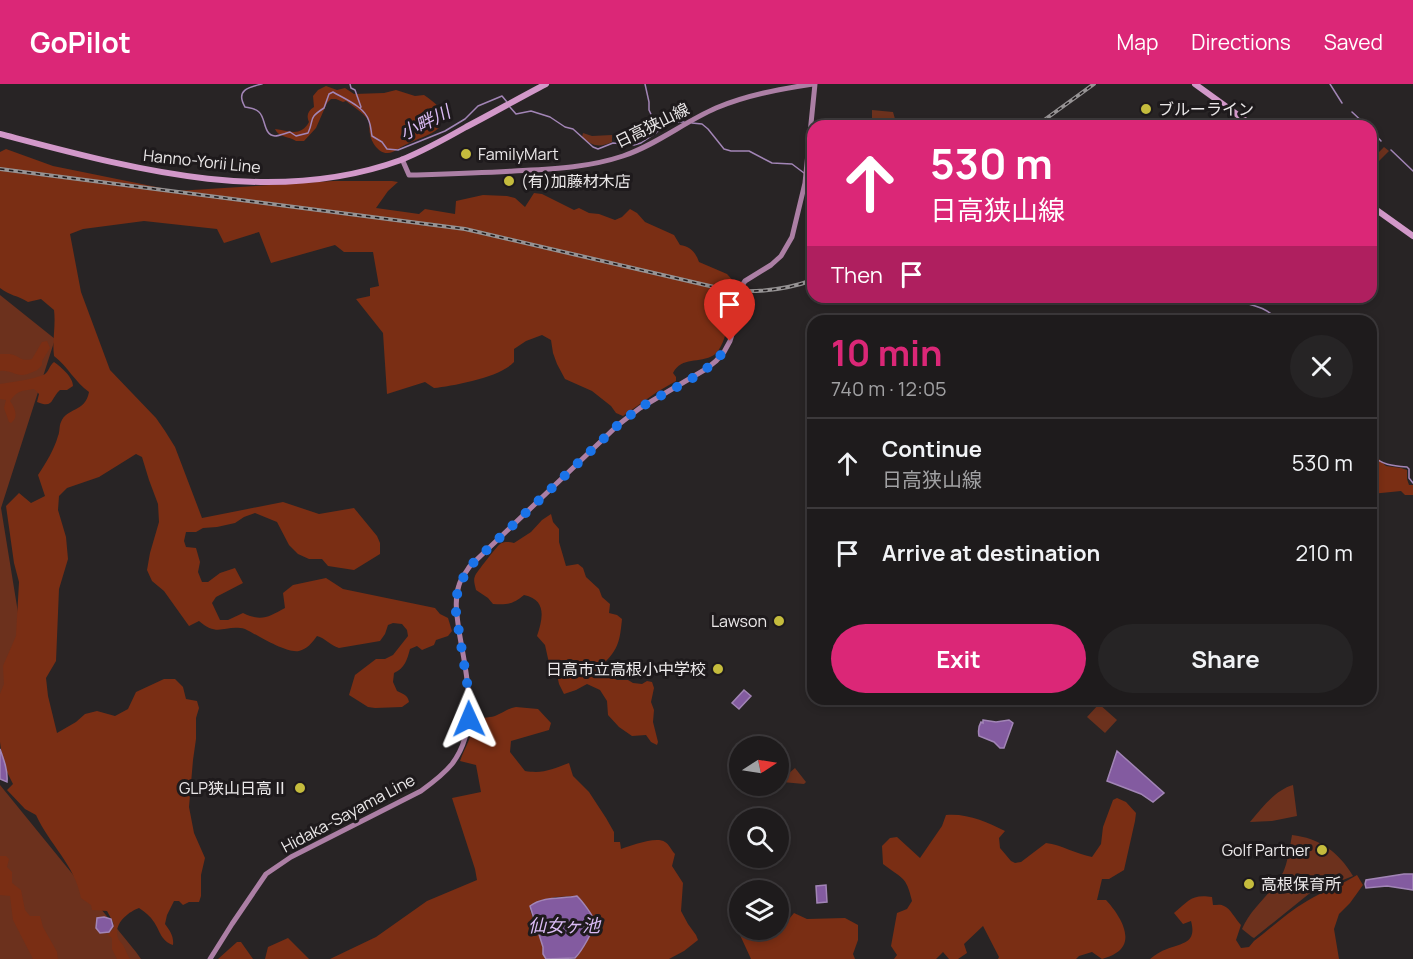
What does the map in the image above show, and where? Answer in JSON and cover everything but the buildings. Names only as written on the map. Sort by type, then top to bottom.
[{"type":"main road","name":"Hanno-Yorii Line","points":[[0,134],[122,165],[172,175],[220,180],[309,181],[351,174],[402,159],[546,84]]},
{"type":"main road","name":"日高狭山線","points":[[402,159],[409,175],[414,176],[572,168],[601,163],[643,148],[714,109],[737,100],[814,84],[811,120]]},
{"type":"main road","points":[[1195,84],[1245,120]]},
{"type":"main road","name":"日高狭山線","points":[[210,959],[266,874],[291,857],[421,791],[452,764],[463,743],[469,719],[468,689],[456,613],[459,585],[464,575],[470,566],[618,425],[640,408],[706,369],[724,352],[734,328],[743,284],[771,265],[790,240],[807,163]]},
{"type":"main road","points":[[1377,210],[1413,236]]},
{"type":"shaded area","points":[[326,86],[337,90],[345,88],[354,94],[384,93],[396,90],[415,96],[424,95],[439,108],[439,128],[392,152],[385,153],[374,144],[369,122],[364,115],[346,101],[331,99],[316,128],[304,141],[296,141],[277,132],[275,129],[294,132],[306,127],[309,122],[308,113],[314,107],[313,96]]},
{"type":"shaded area","points":[[872,110],[893,112],[895,120],[878,120],[872,118]]},
{"type":"shaded area","points":[[583,133],[592,136],[612,135],[612,142],[603,145],[592,144],[582,137]]},
{"type":"shaded area","points":[[1384,147],[1389,151],[1377,163],[1377,154]]},
{"type":"shaded area","points":[[6,149],[53,166],[176,191],[333,181],[392,181],[398,182],[388,191],[376,208],[419,214],[425,209],[455,214],[456,201],[483,195],[507,196],[515,198],[525,207],[534,193],[542,194],[574,210],[579,208],[615,220],[630,209],[645,222],[674,235],[680,245],[692,250],[699,262],[727,274],[735,283],[729,322],[719,350],[708,358],[681,364],[673,373],[676,381],[623,416],[616,413],[592,391],[565,379],[553,353],[551,340],[542,335],[514,349],[514,362],[499,372],[464,383],[434,388],[425,382],[387,394],[383,333],[356,299],[370,296],[370,288],[379,286],[373,252],[344,252],[335,245],[271,263],[259,232],[224,243],[217,229],[144,221],[83,229],[70,234],[81,292],[110,370],[156,418],[175,447],[202,518],[283,502],[319,514],[354,508],[380,543],[380,554],[354,570],[328,566],[322,559],[309,559],[298,554],[289,545],[277,522],[255,513],[235,523],[203,528],[196,532],[186,532],[184,541],[186,547],[196,548],[200,562],[198,572],[202,582],[208,582],[220,573],[235,568],[243,583],[216,597],[212,603],[220,620],[228,620],[243,613],[260,618],[269,616],[285,608],[283,593],[293,585],[326,578],[343,589],[435,608],[448,618],[452,631],[448,636],[436,640],[434,645],[422,650],[417,646],[410,649],[403,666],[394,673],[393,682],[397,691],[406,696],[409,702],[402,707],[368,707],[349,695],[355,675],[376,659],[385,659],[393,655],[408,636],[402,624],[388,625],[380,641],[339,648],[317,636],[299,651],[287,650],[245,629],[211,629],[199,621],[189,626],[164,591],[152,581],[147,570],[159,522],[158,504],[142,457],[136,454],[99,477],[67,488],[59,496],[58,510],[66,537],[68,559],[59,589],[56,661],[46,678],[57,733],[85,714],[97,711],[115,716],[128,709],[136,692],[164,679],[175,679],[183,687],[186,699],[197,701],[199,708],[196,718],[189,807],[194,833],[205,858],[201,875],[201,896],[199,902],[189,902],[183,905],[179,901],[174,901],[165,924],[172,936],[173,945],[163,938],[147,914],[139,908],[130,912],[120,923],[117,933],[130,959],[117,959],[112,949],[112,938],[108,935],[114,928],[107,911],[92,910],[91,905],[81,898],[68,865],[36,815],[25,809],[7,790],[13,784],[3,764],[0,742],[0,694],[4,684],[3,666],[16,636],[19,582],[6,506],[19,493],[31,503],[45,496],[38,475],[54,446],[64,417],[84,403],[89,392],[54,356],[54,310],[41,299],[28,302],[0,288],[0,152]]},
{"type":"shaded area","points":[[0,295],[55,339],[1,508],[21,631],[0,726]]},
{"type":"shaded area","points":[[47,341],[50,348],[37,370],[25,375],[0,371],[0,354],[10,354],[25,360],[32,359],[42,342]]},
{"type":"shaded area","points":[[54,362],[69,376],[73,386],[67,390],[60,390],[49,404],[37,402],[39,394],[34,389],[18,393],[10,401],[16,415],[11,423],[9,422],[4,408],[6,400],[0,399],[0,384],[42,376]]},
{"type":"shaded area","points":[[1377,457],[1386,466],[1407,470],[1409,485],[1413,485],[1413,495],[1405,495],[1401,491],[1377,493]]},
{"type":"shaded area","points":[[551,514],[553,522],[559,529],[559,542],[566,566],[578,564],[583,568],[586,577],[610,604],[609,613],[622,619],[618,643],[604,663],[607,675],[617,680],[628,680],[633,683],[652,682],[654,688],[651,702],[654,710],[653,722],[657,745],[651,742],[646,735],[632,736],[619,727],[608,715],[607,701],[600,690],[587,684],[564,694],[556,670],[549,663],[545,645],[537,636],[542,616],[537,601],[524,595],[510,603],[493,604],[476,590],[475,576],[498,546],[505,542],[514,543],[531,532]]},
{"type":"shaded area","points":[[1100,705],[1117,720],[1105,733],[1087,717]]},
{"type":"shaded area","points":[[516,707],[538,709],[551,723],[549,730],[511,741],[510,752],[525,771],[543,771],[569,763],[573,776],[589,792],[614,832],[614,842],[620,842],[621,849],[656,840],[661,840],[669,846],[675,854],[672,866],[683,883],[681,911],[698,940],[669,959],[574,959],[594,920],[577,896],[556,897],[542,900],[530,910],[546,959],[330,959],[376,937],[427,901],[477,880],[452,798],[481,792],[476,765],[460,761],[474,721],[495,716]]},
{"type":"shaded area","points":[[795,768],[806,782],[804,784],[789,783],[789,773]]},
{"type":"shaded area","points":[[0,785],[136,952],[141,959],[0,959]]},
{"type":"shaded area","points":[[1293,785],[1297,816],[1250,822],[1275,795]]},
{"type":"shaded area","points":[[1117,798],[1126,802],[1136,813],[1135,821],[1124,870],[1109,879],[1102,879],[1097,900],[1106,900],[1116,912],[1123,926],[1125,941],[1116,953],[1102,959],[1092,952],[1076,959],[998,959],[983,926],[964,944],[967,953],[958,959],[949,959],[943,952],[936,959],[894,959],[897,955],[891,946],[897,913],[907,909],[912,901],[905,882],[883,864],[882,846],[890,838],[897,837],[920,858],[942,826],[946,815],[962,815],[984,821],[1005,831],[999,838],[1000,848],[1015,863],[1021,862],[1046,843],[1092,857],[1101,844],[1103,827],[1113,800]]},
{"type":"shaded area","points":[[1292,835],[1311,839],[1335,853],[1353,876],[1310,893],[1254,938],[1242,929],[1283,872]]},
{"type":"shaded area","points":[[0,856],[6,856],[9,859],[7,867],[12,872],[12,883],[21,890],[25,910],[30,916],[40,916],[58,959],[33,959],[13,920],[10,896],[0,895]]},
{"type":"shaded area","points":[[1357,875],[1363,885],[1339,914],[1334,929],[1339,959],[1150,959],[1190,938],[1191,921],[1183,924],[1174,913],[1195,898],[1212,897],[1213,905],[1226,907],[1241,925],[1236,940],[1241,948],[1249,947],[1300,905]]},
{"type":"shaded area","points":[[794,913],[807,919],[845,918],[858,925],[858,940],[853,954],[855,959],[751,959],[742,940],[789,940],[789,919]]},
{"type":"shaded area","points":[[288,938],[309,959],[265,959],[268,947]]},
{"type":"shaded area","points":[[237,942],[241,942],[253,959],[218,959]]},
{"type":"water","points":[[744,690],[751,696],[739,709],[732,703]]},
{"type":"water","points":[[983,720],[996,722],[1009,720],[1013,723],[1004,748],[979,736],[979,727]]},
{"type":"water","points":[[0,749],[6,770],[7,782],[0,779]]},
{"type":"water","points":[[1117,751],[1164,793],[1153,802],[1141,794],[1107,781]]},
{"type":"water","points":[[1413,874],[1413,890],[1387,886],[1366,888],[1366,880]]},
{"type":"water","points":[[826,885],[827,902],[817,903],[816,886]]},
{"type":"water","name":"仙女ヶ池","points":[[577,896],[594,920],[590,934],[575,958],[546,959],[530,906],[547,899]]},
{"type":"water","points":[[97,918],[111,919],[113,926],[109,932],[100,933],[96,928]]},
{"type":"waterway","name":"小畔川","points":[[262,84],[245,90],[242,101],[245,107],[259,112],[271,135],[277,136],[290,132],[296,136],[308,133],[313,117],[324,108],[329,94],[333,92],[354,104],[367,116],[372,136],[382,142],[387,149],[398,150],[445,131],[465,119],[478,106],[502,96],[507,102]]},
{"type":"waterway","points":[[350,84],[355,90],[360,108]]},
{"type":"waterway","points":[[645,84],[649,110],[658,129]]},
{"type":"waterway","points":[[1330,84],[1342,103]]},
{"type":"waterway","name":"小畔川","points":[[509,106],[516,114],[531,111],[550,117],[565,127],[573,129],[598,149],[613,143],[634,145],[641,143],[661,127],[684,122]]},
{"type":"waterway","points":[[1352,112],[1361,120]]},
{"type":"waterway","name":"小畔川","points":[[692,123],[702,124],[724,149],[749,151],[772,163],[792,164],[804,173]]},
{"type":"waterway","points":[[1377,137],[1381,141]]},
{"type":"waterway","points":[[1391,150],[1413,171]]},
{"type":"waterway","name":"小畔川","points":[[1244,303],[1273,315]]},
{"type":"waterway","name":"小畔川","points":[[1377,459],[1383,463],[1407,467],[1409,478],[1413,483]]},
{"type":"railway","points":[[1044,120],[1094,84]]},
{"type":"railway","points":[[0,169],[465,229],[727,290],[770,290],[807,282]]},
{"type":"place","name":"ブルーライン","points":[[1146,109]]},
{"type":"place","name":"FamilyMart","points":[[466,154]]},
{"type":"place","name":"(有)加藤材木店","points":[[509,181]]},
{"type":"place","name":"Lawson","points":[[779,621]]},
{"type":"place","name":"日高市立高根小中学校","points":[[718,669]]},
{"type":"place","name":"GLP狭山日高Ⅱ","points":[[300,788]]},
{"type":"place","name":"Golf Partner","points":[[1322,850]]},
{"type":"place","name":"高根保育所","points":[[1249,884]]},
{"type":"route","points":[[469,719],[470,707],[456,600],[459,585],[470,566],[618,425],[640,408],[706,369],[724,352],[730,341]]}]
